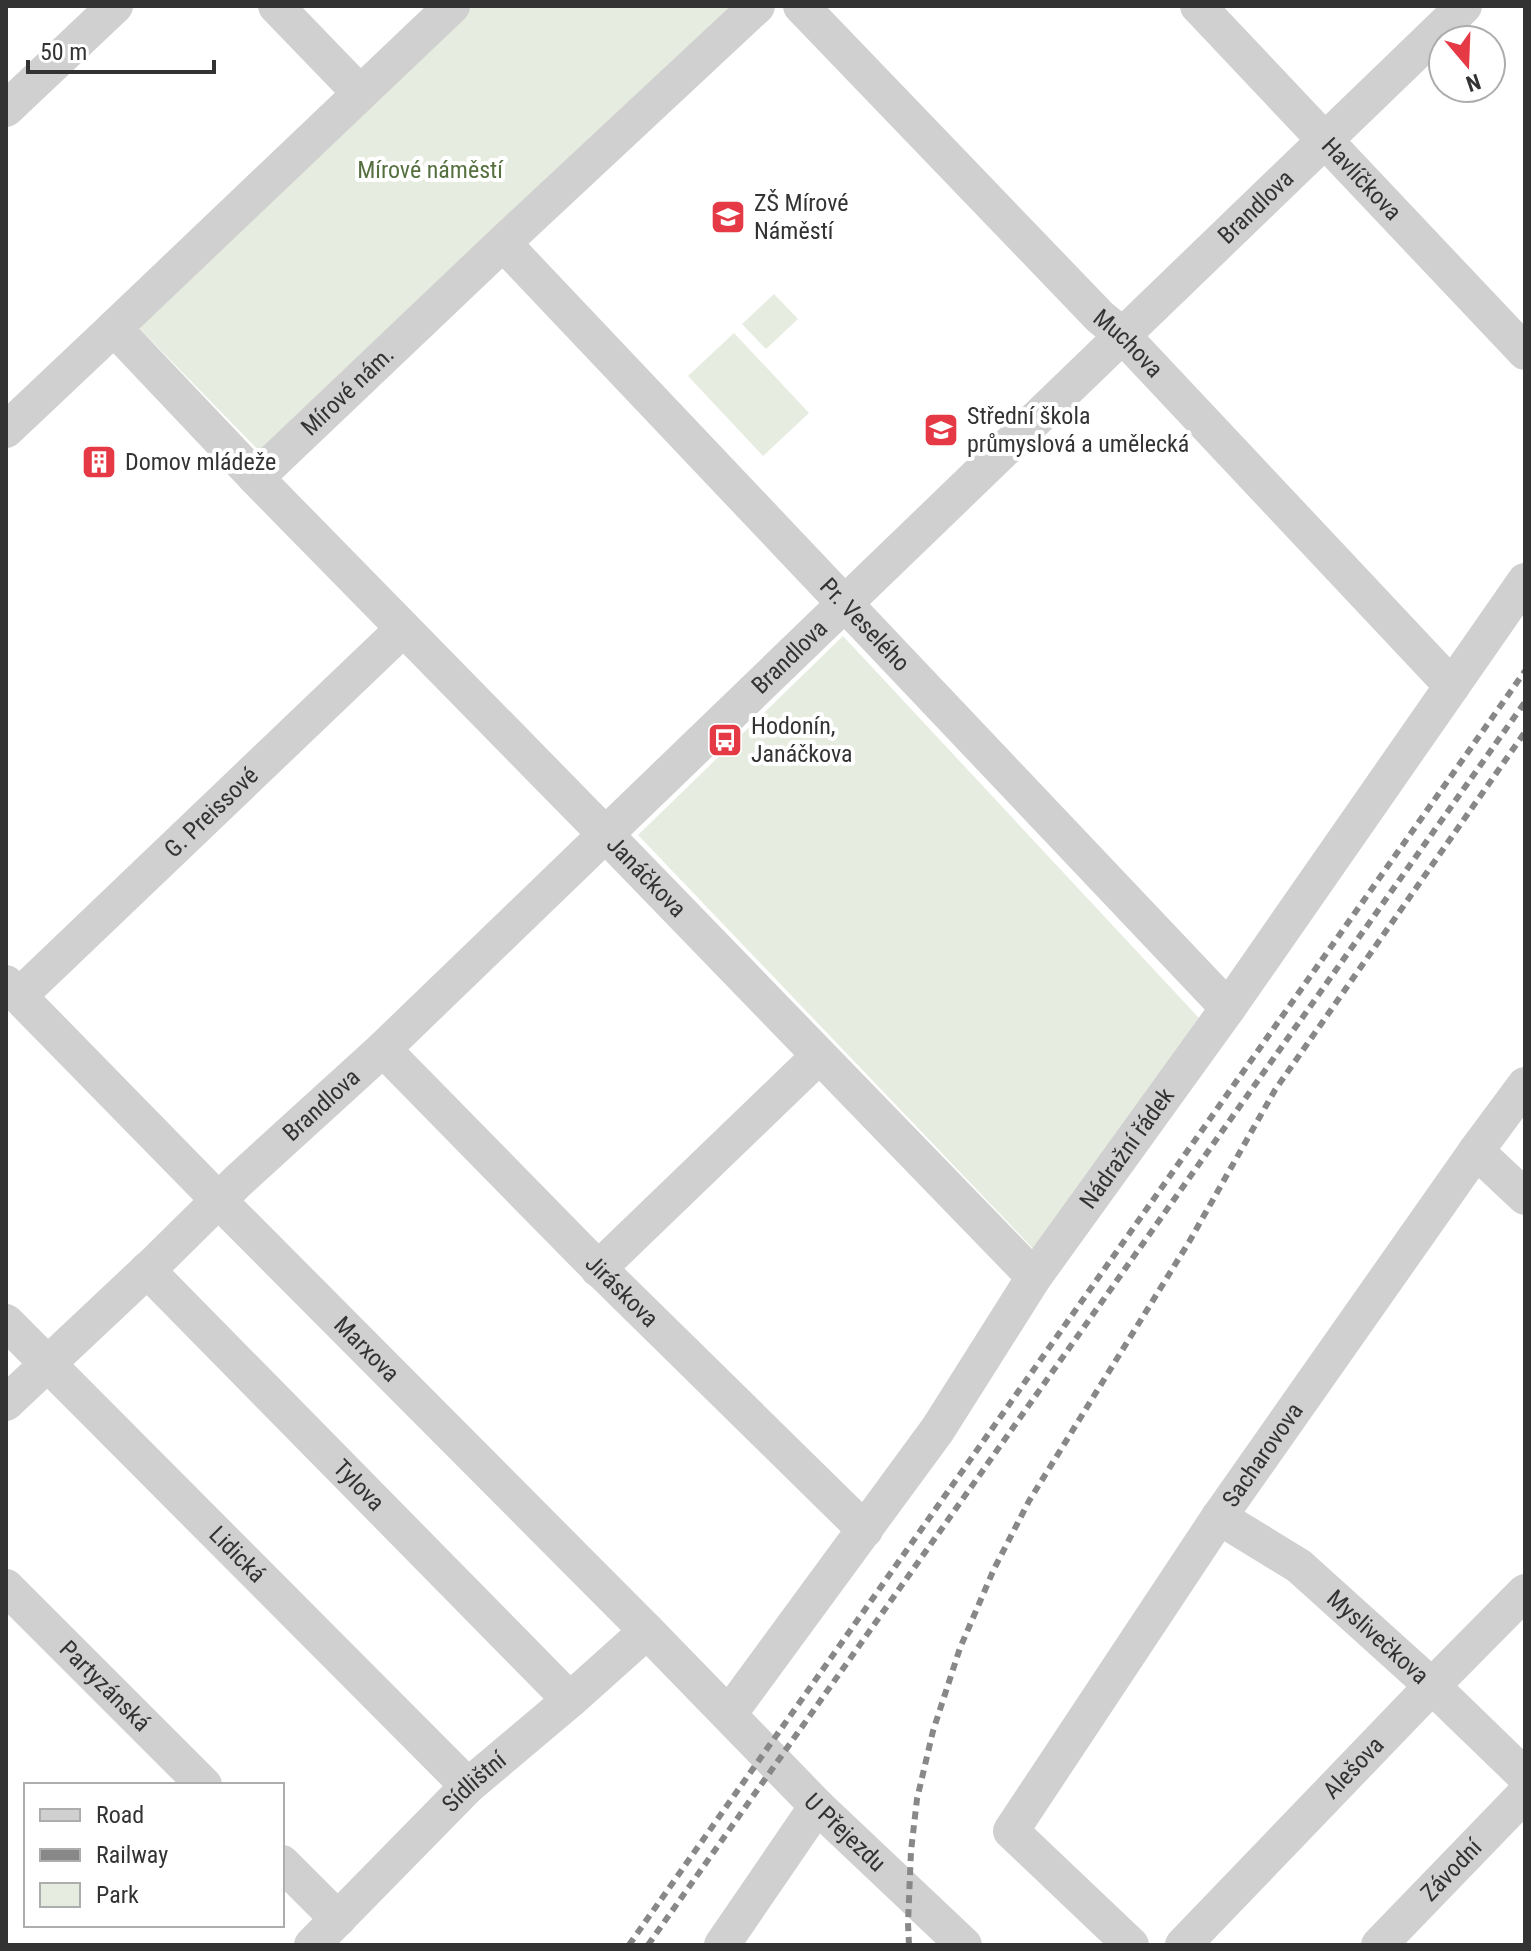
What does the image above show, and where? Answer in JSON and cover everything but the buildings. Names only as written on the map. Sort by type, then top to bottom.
[{"type":"street","points":[[6,109],[115,6]]},
{"type":"street","points":[[276,6],[360,93]]},
{"type":"street","points":[[6,430],[452,6]]},
{"type":"street","name":"Mírové nám.","points":[[256,478],[757,6]]},
{"type":"street","name":"Muchova","points":[[801,6],[1100,317],[1122,335],[1452,686]]},
{"type":"street","name":"Havlíčkova","points":[[1198,6],[1525,352]]},
{"type":"street","name":"Brandlova","points":[[6,1403],[259,1162],[383,1049],[1464,6]]},
{"type":"street","name":"Pr. Veselého","points":[[503,243],[1228,1008]]},
{"type":"street","points":[[114,328],[256,478]]},
{"type":"street","name":"Janáčkova","points":[[256,478],[1034,1277]]},
{"type":"street","name":"Nádražní řádek","points":[[729,1714],[938,1429],[1034,1277],[1228,1008],[1525,581]]},
{"type":"street","name":"G. Preissové","points":[[13,989],[403,629]]},
{"type":"street","name":"Marxova","points":[[13,989],[729,1714]]},
{"type":"street","name":"Jiráskova","points":[[383,1049],[598,1269],[865,1530]]},
{"type":"street","points":[[598,1269],[819,1056]]},
{"type":"street","name":"Sacharovova","points":[[1131,1945],[1011,1831],[1219,1517],[1525,1085]]},
{"type":"street","points":[[1476,1151],[1525,1197]]},
{"type":"street","name":"Tylova","points":[[147,1270],[570,1700]]},
{"type":"street","name":"Lidická","points":[[6,1322],[468,1786]]},
{"type":"street","name":"Myslivečkova","points":[[1219,1517],[1299,1566],[1432,1686],[1525,1776]]},
{"type":"street","name":"Partyzánská","points":[[6,1587],[202,1783]]},
{"type":"street","name":"Alešova","points":[[1183,1945],[1525,1592]]},
{"type":"street","name":"Sídlištní","points":[[312,1945],[468,1786],[647,1631]]},
{"type":"street","name":"U Přejezdu","points":[[729,1714],[817,1806],[964,1945]]},
{"type":"street","name":"Závodní","points":[[1379,1945],[1525,1794]]},
{"type":"street","points":[[722,1945],[817,1806]]},
{"type":"street","points":[[284,1865],[338,1919]]},
{"type":"green space","name":"Mírové náměstí","points":[[470,6],[739,6],[262,454],[134,323]]},
{"type":"green space","points":[[774,294],[798,319],[766,349],[742,324]]},
{"type":"green space","points":[[734,333],[809,413],[763,456],[688,376]]},
{"type":"green space","points":[[843,636],[1199,1018],[1042,1258],[638,835]]},
{"type":"railway","points":[[629,1945],[1525,671]]},
{"type":"railway","points":[[648,1945],[1525,702]]},
{"type":"railway","points":[[909,1945],[911,1851],[917,1799],[933,1731],[960,1648],[994,1569],[1029,1501],[1189,1242],[1275,1090],[1525,732]]},
{"type":"place","name":"ZŠ Mírové Náměstí","points":[[728,217]]},
{"type":"place","name":"Střední škola průmyslová a umělecká","points":[[941,430]]},
{"type":"place","name":"Domov mládeže","points":[[99,462]]},
{"type":"place","name":"Hodonín, Janáčkova","points":[[725,740]]}]
